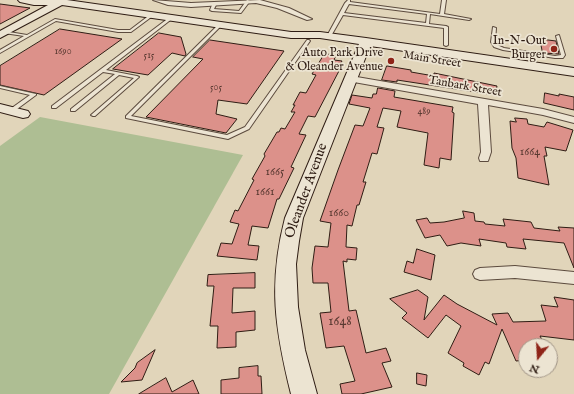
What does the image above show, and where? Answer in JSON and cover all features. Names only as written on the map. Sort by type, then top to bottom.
[{"type":"main road","name":"Main Street","points":[[23,0],[34,2],[61,1],[291,35],[329,36],[365,46]]},
{"type":"main road","points":[[2,33],[61,1]]},
{"type":"main road","name":"Main Street","points":[[291,35],[308,41],[365,46],[470,61],[574,72]]},
{"type":"main road","name":"Oleander Avenue","points":[[304,394],[288,328],[285,297],[285,270],[288,241],[294,218],[365,46]]},
{"type":"main road","name":"Main Street","points":[[470,61],[574,83]]},
{"type":"street","points":[[156,0],[181,6],[214,5],[248,1],[273,4],[285,7],[309,19]]},
{"type":"street","name":"Tanbark Street","points":[[351,79],[543,112],[574,120]]},
{"type":"street","points":[[483,102],[486,152],[484,158]]},
{"type":"street","points":[[480,274],[527,272],[574,278]]},
{"type":"lane","points":[[442,15],[444,0]]},
{"type":"lane","points":[[214,5],[212,10],[240,12],[248,1]]},
{"type":"lane","points":[[329,36],[348,1],[469,19]]},
{"type":"lane","points":[[427,25],[429,13]]},
{"type":"lane","points":[[341,14],[446,27],[446,45]]},
{"type":"lane","points":[[0,52],[55,20],[118,31],[130,30],[152,15]]},
{"type":"lane","points":[[54,107],[171,18]]},
{"type":"lane","points":[[220,25],[128,118],[228,137],[247,128],[308,41]]},
{"type":"lane","points":[[494,28],[493,42],[495,46],[503,50],[562,57],[563,55],[558,36]]},
{"type":"lane","points":[[2,33],[28,36]]},
{"type":"lane","points":[[92,115],[137,77],[102,70]]},
{"type":"lane","points":[[73,110],[119,73]]},
{"type":"lane","points":[[0,87],[34,95],[11,111]]},
{"type":"green space","points":[[40,117],[243,155],[109,394],[0,394],[0,146]]},
{"type":"building","points":[[0,4],[30,8],[0,24]]},
{"type":"building","points":[[60,29],[122,39],[44,95],[0,85],[0,66]]},
{"type":"building","points":[[159,33],[181,37],[186,54],[185,56],[172,53],[148,75],[113,69]]},
{"type":"building","name":"In-N-Out Burger","points":[[540,39],[556,41],[559,54],[543,53]]},
{"type":"building","points":[[210,40],[284,51],[247,104],[218,100],[216,114],[237,119],[226,133],[146,117],[203,59],[193,57]]},
{"type":"building","points":[[326,54],[336,55],[334,60],[342,61],[338,68],[340,69],[315,117],[308,116],[299,134],[306,135],[291,167],[294,168],[279,199],[277,199],[268,228],[252,226],[248,245],[259,246],[257,260],[217,256],[221,243],[232,244],[239,224],[230,222],[235,210],[238,211],[254,180],[252,179],[265,156],[264,154],[277,132],[279,132],[281,128],[285,129],[295,112],[291,112],[300,92],[306,93],[316,75],[312,74],[323,56]]},
{"type":"building","points":[[387,66],[411,70],[411,72],[434,76],[434,73],[497,86],[495,95],[397,80],[397,82],[382,80]]},
{"type":"building","points":[[378,88],[395,91],[394,97],[453,107],[452,112],[454,113],[451,160],[440,158],[439,168],[424,165],[428,133],[397,127],[401,111],[383,108],[377,127],[384,128],[377,154],[372,153],[363,182],[366,182],[359,205],[357,205],[352,226],[347,225],[346,247],[357,248],[356,260],[347,259],[347,262],[343,261],[349,311],[356,310],[366,353],[386,348],[391,361],[382,363],[392,387],[361,394],[342,394],[340,384],[355,381],[344,346],[326,348],[320,313],[331,312],[328,283],[313,283],[312,268],[315,246],[328,247],[331,223],[320,221],[338,170],[355,125],[363,126],[370,108],[349,104],[352,95],[372,98],[373,94],[376,94]]},
{"type":"building","points":[[545,93],[574,97],[574,110],[544,103]]},
{"type":"building","points":[[515,118],[527,119],[528,124],[544,127],[547,122],[573,130],[566,151],[545,147],[547,156],[544,156],[549,185],[518,178],[516,158],[512,148],[510,121],[516,122]]},
{"type":"building","points":[[463,211],[474,213],[475,221],[484,222],[485,224],[505,226],[503,219],[531,222],[534,228],[560,231],[558,227],[574,228],[574,268],[564,243],[523,239],[526,249],[507,247],[506,243],[479,239],[481,246],[461,243],[447,246],[440,235],[425,238],[416,220],[427,218],[430,223],[444,222],[464,218]]},
{"type":"building","points":[[417,249],[435,255],[431,280],[404,272],[407,261],[413,263]]},
{"type":"building","points":[[255,273],[255,288],[233,288],[232,313],[255,311],[255,330],[236,332],[236,347],[217,348],[218,326],[210,326],[214,286],[207,286],[208,275]]},
{"type":"building","points":[[418,290],[428,297],[424,320],[444,295],[457,304],[497,325],[492,314],[508,313],[513,322],[546,321],[541,305],[558,307],[554,297],[574,300],[574,340],[540,336],[541,338],[518,338],[518,361],[516,361],[502,329],[489,364],[485,362],[479,375],[463,366],[464,363],[448,353],[461,326],[446,315],[428,338],[402,318],[407,313],[390,299]]},
{"type":"building","points":[[155,350],[142,380],[121,382],[135,368],[137,363]]},
{"type":"building","points":[[258,366],[258,376],[261,376],[262,394],[221,394],[221,380],[239,378],[239,368]]},
{"type":"building","points":[[417,373],[427,375],[426,386],[417,384]]},
{"type":"building","points":[[166,378],[172,392],[193,380],[199,394],[139,394]]},
{"type":"place","name":"In-N-Out Burger","points":[[554,49]]},
{"type":"place","name":"Auto Park Drive & Oleander Avenue","points":[[391,61]]}]
